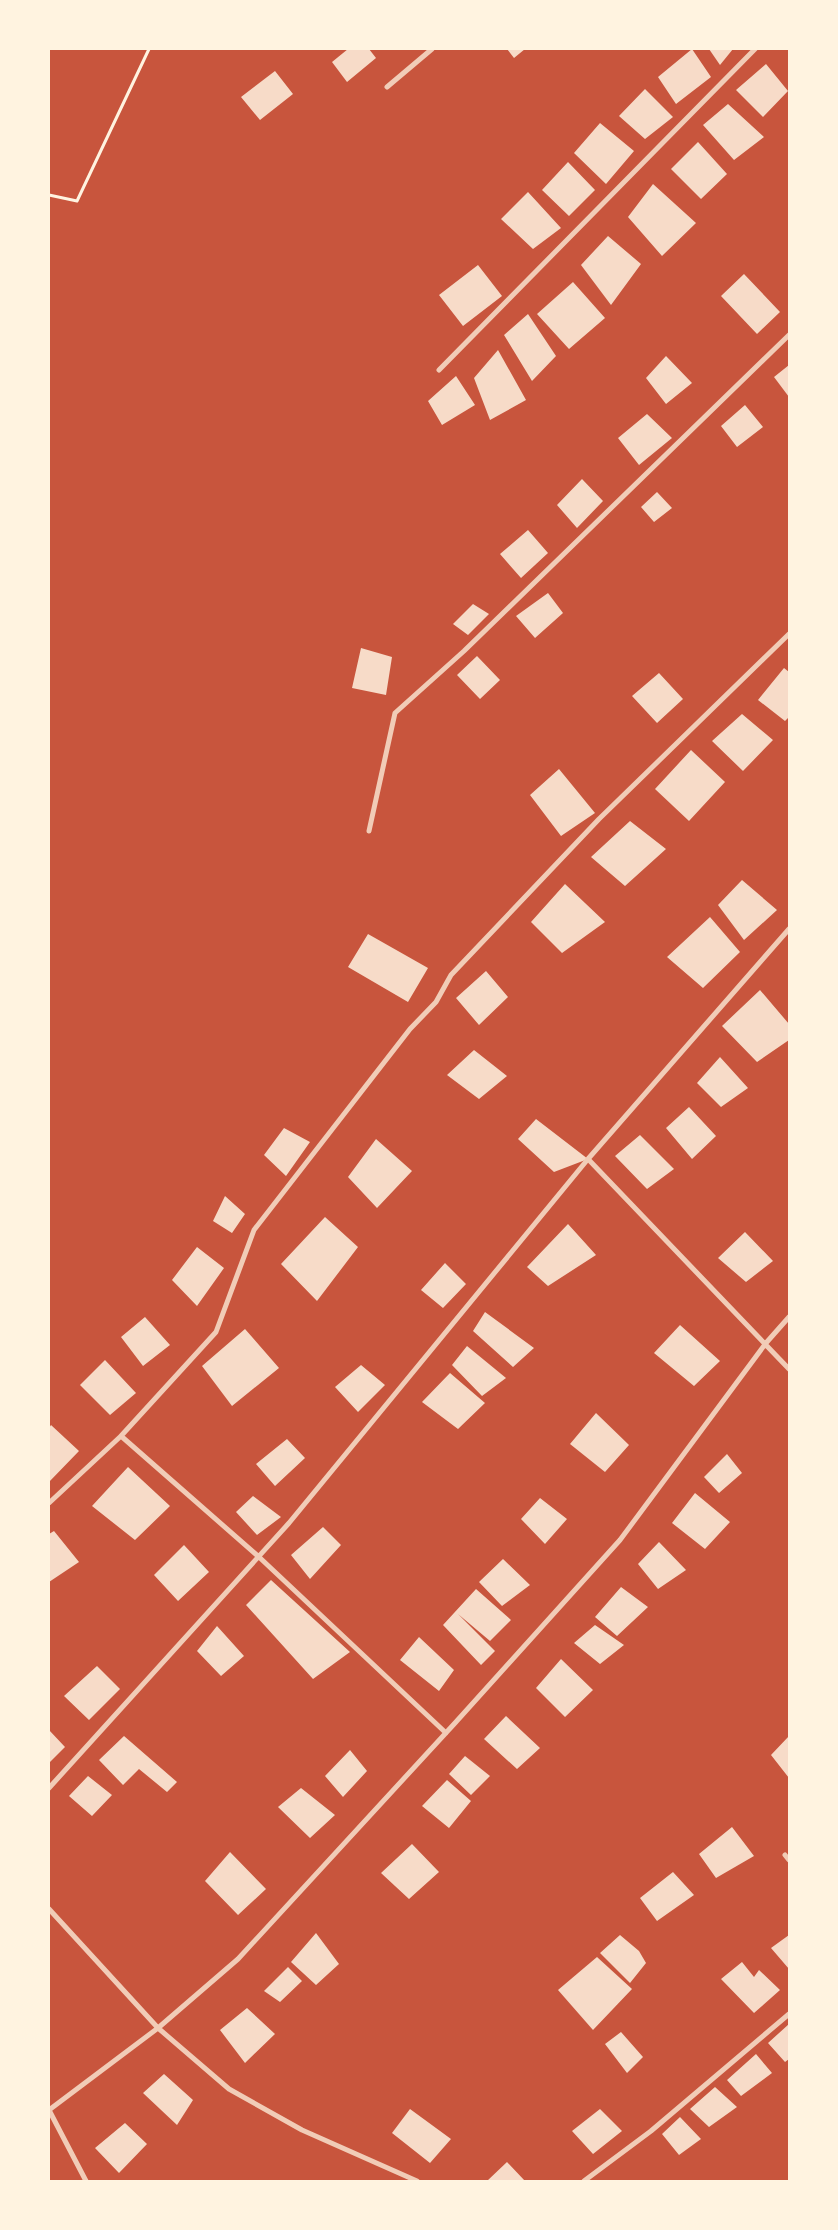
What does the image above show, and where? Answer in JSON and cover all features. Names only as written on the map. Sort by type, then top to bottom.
[{"type":"street","points":[[387,87],[432,49]]},
{"type":"street","points":[[439,370],[756,49]]},
{"type":"street","points":[[369,831],[395,713],[471,644],[789,335]]},
{"type":"street","points":[[49,1503],[121,1436],[216,1332],[254,1230],[410,1029],[436,1002],[451,975],[599,819],[789,634]]},
{"type":"street","points":[[49,1788],[289,1523],[588,1158],[789,929]]},
{"type":"street","points":[[588,1158],[789,1369]]},
{"type":"street","points":[[86,2181],[49,2110],[158,2028],[238,1959],[620,1540],[766,1343],[789,1317]]},
{"type":"street","points":[[121,1436],[259,1557],[446,1733]]},
{"type":"street","points":[[785,1855],[789,1860]]},
{"type":"street","points":[[49,1909],[158,2028],[229,2089],[302,2130],[417,2181]]},
{"type":"street","points":[[584,2181],[651,2131],[789,2014]]},
{"type":"path","points":[[49,195],[77,201],[149,49]]},
{"type":"building","points":[[348,49],[369,49],[376,58],[347,82],[332,62]]},
{"type":"building","points":[[507,49],[525,49],[514,58]]},
{"type":"building","points":[[692,49],[711,77],[676,104],[658,77]]},
{"type":"building","points":[[709,49],[733,49],[720,65]]},
{"type":"building","points":[[766,64],[788,91],[763,117],[736,90]]},
{"type":"building","points":[[275,71],[293,94],[260,120],[241,97]]},
{"type":"building","points":[[645,89],[673,117],[645,139],[619,116]]},
{"type":"building","points":[[728,104],[764,137],[734,160],[703,125]]},
{"type":"building","points":[[600,123],[634,151],[606,184],[574,153]]},
{"type":"building","points":[[698,142],[727,174],[701,199],[671,169]]},
{"type":"building","points":[[568,162],[595,190],[569,216],[542,190]]},
{"type":"building","points":[[653,184],[696,223],[662,256],[628,217]]},
{"type":"building","points":[[528,192],[561,228],[533,249],[501,219]]},
{"type":"building","points":[[608,236],[641,264],[611,305],[581,265]]},
{"type":"building","points":[[478,265],[502,296],[463,326],[439,295]]},
{"type":"building","points":[[744,274],[780,312],[757,334],[721,296]]},
{"type":"building","points":[[573,282],[605,318],[569,349],[537,314]]},
{"type":"building","points":[[528,314],[556,356],[532,381],[504,335]]},
{"type":"building","points":[[498,350],[526,400],[490,420],[474,378]]},
{"type":"building","points":[[666,356],[692,383],[666,404],[646,378]]},
{"type":"building","points":[[789,365],[789,397],[774,377]]},
{"type":"building","points":[[456,376],[475,405],[442,425],[428,401]]},
{"type":"building","points":[[745,405],[763,427],[737,447],[721,426]]},
{"type":"building","points":[[647,414],[672,438],[639,465],[618,438]]},
{"type":"building","points":[[582,479],[603,501],[577,528],[557,505]]},
{"type":"building","points":[[657,492],[672,508],[654,522],[641,507]]},
{"type":"building","points":[[528,530],[548,553],[521,578],[500,554]]},
{"type":"building","points":[[548,593],[563,613],[535,638],[516,616]]},
{"type":"building","points":[[473,604],[489,614],[468,635],[453,624]]},
{"type":"building","points":[[361,648],[392,657],[386,695],[352,688]]},
{"type":"building","points":[[477,656],[500,680],[480,699],[457,675]]},
{"type":"building","points":[[784,668],[789,672],[789,717],[785,721],[758,700]]},
{"type":"building","points":[[659,673],[683,699],[657,723],[632,696]]},
{"type":"building","points":[[742,714],[773,740],[743,771],[712,741]]},
{"type":"building","points":[[691,750],[725,782],[689,821],[655,789]]},
{"type":"building","points":[[559,769],[595,813],[561,836],[530,795]]},
{"type":"building","points":[[630,821],[666,849],[625,886],[591,857]]},
{"type":"building","points":[[742,880],[777,910],[744,940],[718,905]]},
{"type":"building","points":[[565,884],[605,922],[562,953],[531,922]]},
{"type":"building","points":[[710,917],[740,952],[703,988],[667,957]]},
{"type":"building","points":[[368,934],[428,968],[408,1002],[348,967]]},
{"type":"building","points":[[486,971],[508,997],[479,1025],[456,998]]},
{"type":"building","points":[[760,990],[789,1024],[789,1040],[757,1062],[722,1026]]},
{"type":"building","points":[[474,1050],[507,1076],[479,1099],[447,1075]]},
{"type":"building","points":[[720,1057],[748,1088],[721,1107],[697,1083]]},
{"type":"building","points":[[689,1107],[716,1136],[692,1159],[666,1128]]},
{"type":"building","points":[[536,1119],[588,1159],[554,1172],[518,1139]]},
{"type":"building","points":[[284,1128],[310,1142],[286,1176],[264,1155]]},
{"type":"building","points":[[640,1135],[674,1169],[647,1189],[615,1156]]},
{"type":"building","points":[[376,1139],[412,1171],[377,1208],[348,1177]]},
{"type":"building","points":[[225,1196],[245,1214],[232,1233],[213,1221]]},
{"type":"building","points":[[325,1217],[358,1247],[317,1301],[281,1264]]},
{"type":"building","points":[[568,1224],[596,1255],[548,1286],[527,1267]]},
{"type":"building","points":[[745,1232],[773,1261],[746,1282],[718,1258]]},
{"type":"building","points":[[197,1247],[224,1268],[197,1306],[172,1280]]},
{"type":"building","points":[[445,1263],[466,1284],[443,1308],[421,1290]]},
{"type":"building","points":[[485,1312],[534,1348],[513,1367],[473,1331]]},
{"type":"building","points":[[145,1317],[170,1345],[143,1366],[121,1337]]},
{"type":"building","points":[[680,1325],[720,1361],[694,1386],[654,1353]]},
{"type":"building","points":[[245,1329],[279,1368],[232,1406],[202,1366]]},
{"type":"building","points":[[467,1346],[506,1378],[482,1396],[452,1365]]},
{"type":"building","points":[[105,1360],[136,1393],[110,1415],[80,1385]]},
{"type":"building","points":[[361,1365],[385,1385],[358,1412],[335,1387]]},
{"type":"building","points":[[450,1373],[485,1403],[458,1429],[422,1402]]},
{"type":"building","points":[[596,1413],[629,1445],[605,1472],[570,1444]]},
{"type":"building","points":[[51,1425],[79,1451],[49,1482],[49,1428]]},
{"type":"building","points":[[287,1439],[305,1458],[275,1486],[256,1464]]},
{"type":"building","points":[[727,1454],[742,1473],[719,1493],[704,1477]]},
{"type":"building","points":[[128,1467],[170,1506],[135,1540],[92,1506]]},
{"type":"building","points":[[695,1493],[730,1522],[705,1549],[672,1523]]},
{"type":"building","points":[[253,1496],[281,1517],[257,1535],[236,1512]]},
{"type":"building","points":[[540,1498],[567,1519],[545,1544],[521,1519]]},
{"type":"building","points":[[323,1527],[341,1545],[310,1579],[291,1555]]},
{"type":"building","points":[[54,1531],[79,1562],[49,1582],[49,1534]]},
{"type":"building","points":[[659,1542],[686,1570],[658,1589],[638,1564]]},
{"type":"building","points":[[184,1545],[209,1572],[178,1601],[154,1575]]},
{"type":"building","points":[[503,1559],[530,1585],[502,1606],[479,1582]]},
{"type":"building","points":[[271,1580],[350,1652],[313,1679],[246,1605]]},
{"type":"building","points":[[621,1587],[648,1607],[617,1636],[595,1617]]},
{"type":"building","points":[[476,1589],[511,1620],[490,1641],[458,1614],[495,1651],[481,1665],[443,1625]]},
{"type":"building","points":[[595,1625],[624,1645],[600,1664],[574,1643]]},
{"type":"building","points":[[217,1626],[244,1656],[221,1676],[197,1651]]},
{"type":"building","points":[[419,1637],[454,1670],[439,1691],[400,1660]]},
{"type":"building","points":[[561,1659],[593,1690],[565,1717],[536,1688]]},
{"type":"building","points":[[97,1666],[120,1689],[89,1720],[64,1696]]},
{"type":"building","points":[[506,1716],[540,1748],[517,1769],[484,1739]]},
{"type":"building","points":[[49,1730],[65,1747],[49,1763]]},
{"type":"building","points":[[124,1736],[177,1782],[167,1792],[139,1769],[123,1785],[99,1760]]},
{"type":"building","points":[[789,1736],[789,1778],[771,1755]]},
{"type":"building","points":[[350,1750],[367,1771],[343,1797],[325,1776]]},
{"type":"building","points":[[465,1756],[490,1776],[471,1795],[449,1774]]},
{"type":"building","points":[[88,1776],[112,1795],[92,1816],[69,1796]]},
{"type":"building","points":[[447,1780],[471,1801],[449,1828],[422,1806]]},
{"type":"building","points":[[301,1788],[335,1815],[310,1838],[278,1807]]},
{"type":"building","points":[[732,1827],[754,1856],[716,1878],[699,1854]]},
{"type":"building","points":[[412,1844],[439,1872],[409,1899],[381,1873]]},
{"type":"building","points":[[230,1852],[266,1889],[238,1915],[205,1881]]},
{"type":"building","points":[[673,1872],[694,1895],[657,1921],[640,1898]]},
{"type":"building","points":[[316,1933],[339,1964],[316,1985],[291,1962]]},
{"type":"building","points":[[620,1935],[639,1951],[646,1963],[630,1983],[600,1953]]},
{"type":"building","points":[[789,1935],[789,1969],[771,1948]]},
{"type":"building","points":[[597,1957],[632,1989],[593,2030],[558,1990]]},
{"type":"building","points":[[742,1962],[754,1977],[759,1970],[780,1990],[754,2013],[721,1979]]},
{"type":"building","points":[[288,1967],[302,1981],[280,2002],[264,1991]]},
{"type":"building","points":[[247,2008],[275,2034],[245,2063],[220,2030]]},
{"type":"building","points":[[789,2024],[789,2059],[785,2062],[768,2043]]},
{"type":"building","points":[[621,2032],[643,2057],[627,2073],[605,2044]]},
{"type":"building","points":[[756,2054],[772,2073],[741,2096],[727,2080]]},
{"type":"building","points":[[164,2074],[193,2100],[177,2125],[143,2093]]},
{"type":"building","points":[[715,2087],[737,2107],[709,2127],[690,2109]]},
{"type":"building","points":[[410,2109],[451,2139],[430,2163],[392,2133]]},
{"type":"building","points":[[600,2109],[622,2131],[593,2154],[572,2131]]},
{"type":"building","points":[[680,2117],[701,2139],[679,2155],[662,2134]]},
{"type":"building","points":[[125,2123],[147,2144],[119,2173],[95,2148]]},
{"type":"building","points":[[507,2162],[525,2181],[487,2181]]}]
